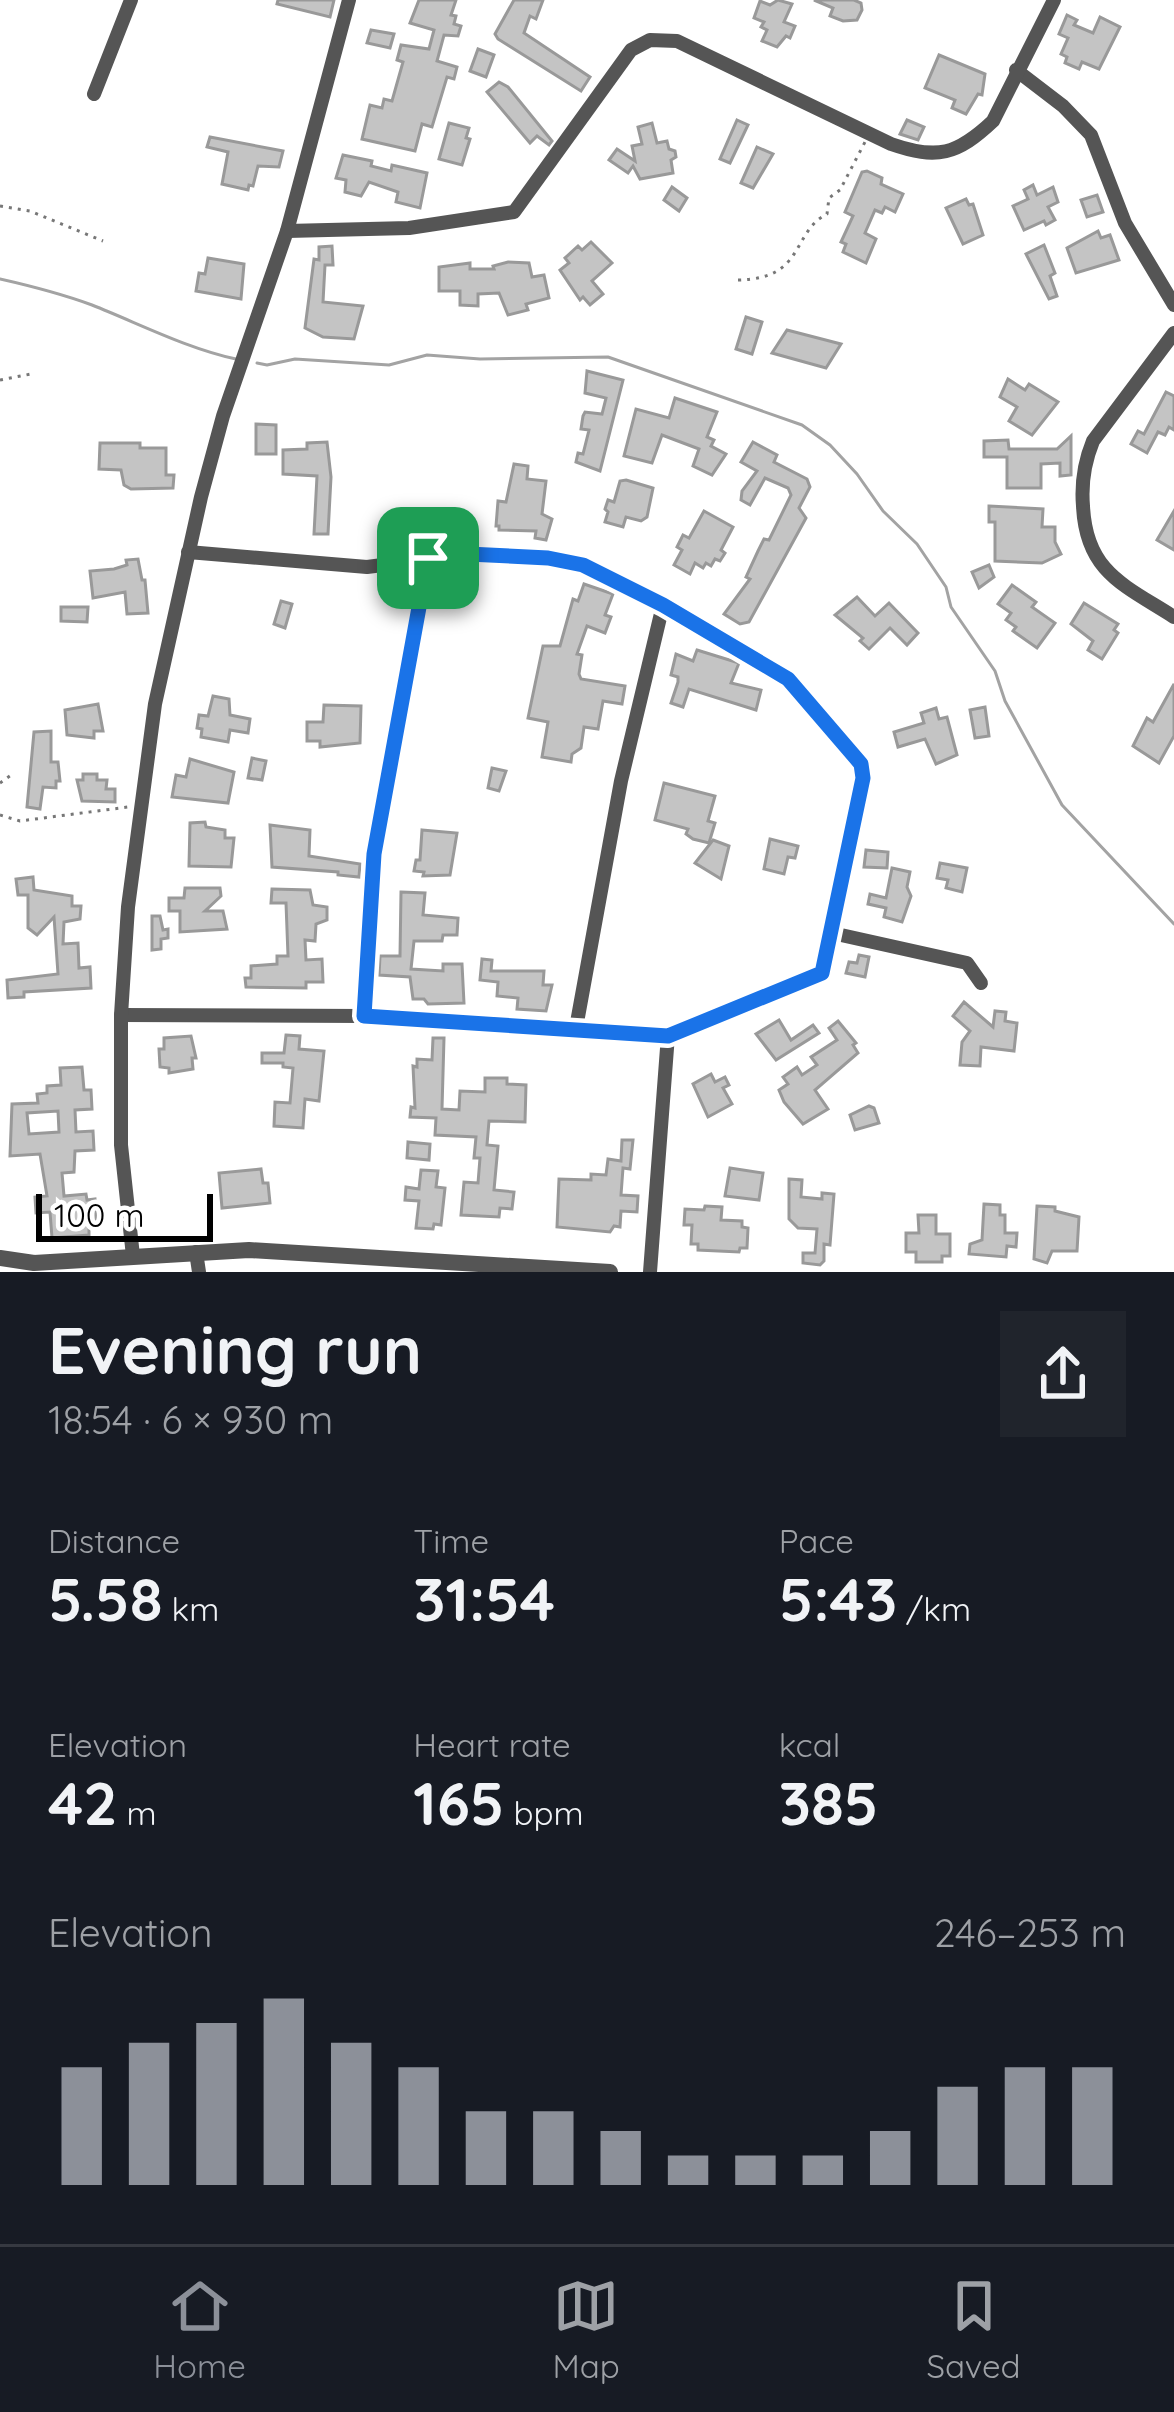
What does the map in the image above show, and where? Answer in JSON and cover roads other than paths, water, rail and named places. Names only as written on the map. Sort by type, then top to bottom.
[{"type":"street","points":[[94,94],[131,0]]},
{"type":"street","points":[[133,1256],[121,1145],[121,1016],[128,907],[155,704],[224,416],[287,232],[349,0]]},
{"type":"street","points":[[287,232],[409,229],[514,212],[631,50],[650,40],[676,41],[919,154],[951,150],[993,121],[1054,0]]},
{"type":"street","points":[[1016,70],[1091,135],[1126,223],[1174,305]]},
{"type":"street","points":[[1174,333],[1093,441],[1085,461],[1082,494],[1086,539],[1100,566],[1174,616]]},
{"type":"street","points":[[121,1016],[364,1016],[668,1036],[816,977],[825,966],[863,778],[861,764],[788,679],[663,605],[583,565],[548,558],[468,554],[367,567],[188,552]]},
{"type":"street","points":[[364,1016],[374,854],[428,558]]},
{"type":"street","points":[[576,1028],[622,781],[663,605]]},
{"type":"street","points":[[832,933],[967,963],[981,983]]},
{"type":"street","points":[[650,1272],[668,1036]]},
{"type":"street","points":[[1,1259],[34,1263],[249,1250],[610,1272]]},
{"type":"street","points":[[196,1252],[200,1272]]},
{"type":"waterway","points":[[0,279],[81,301],[236,359]]},
{"type":"waterway","points":[[257,363],[295,359],[389,365],[427,355],[608,357],[802,425],[830,445],[883,511],[917,544],[946,587],[951,607],[995,671],[1005,701],[1062,805],[1174,924]]}]
